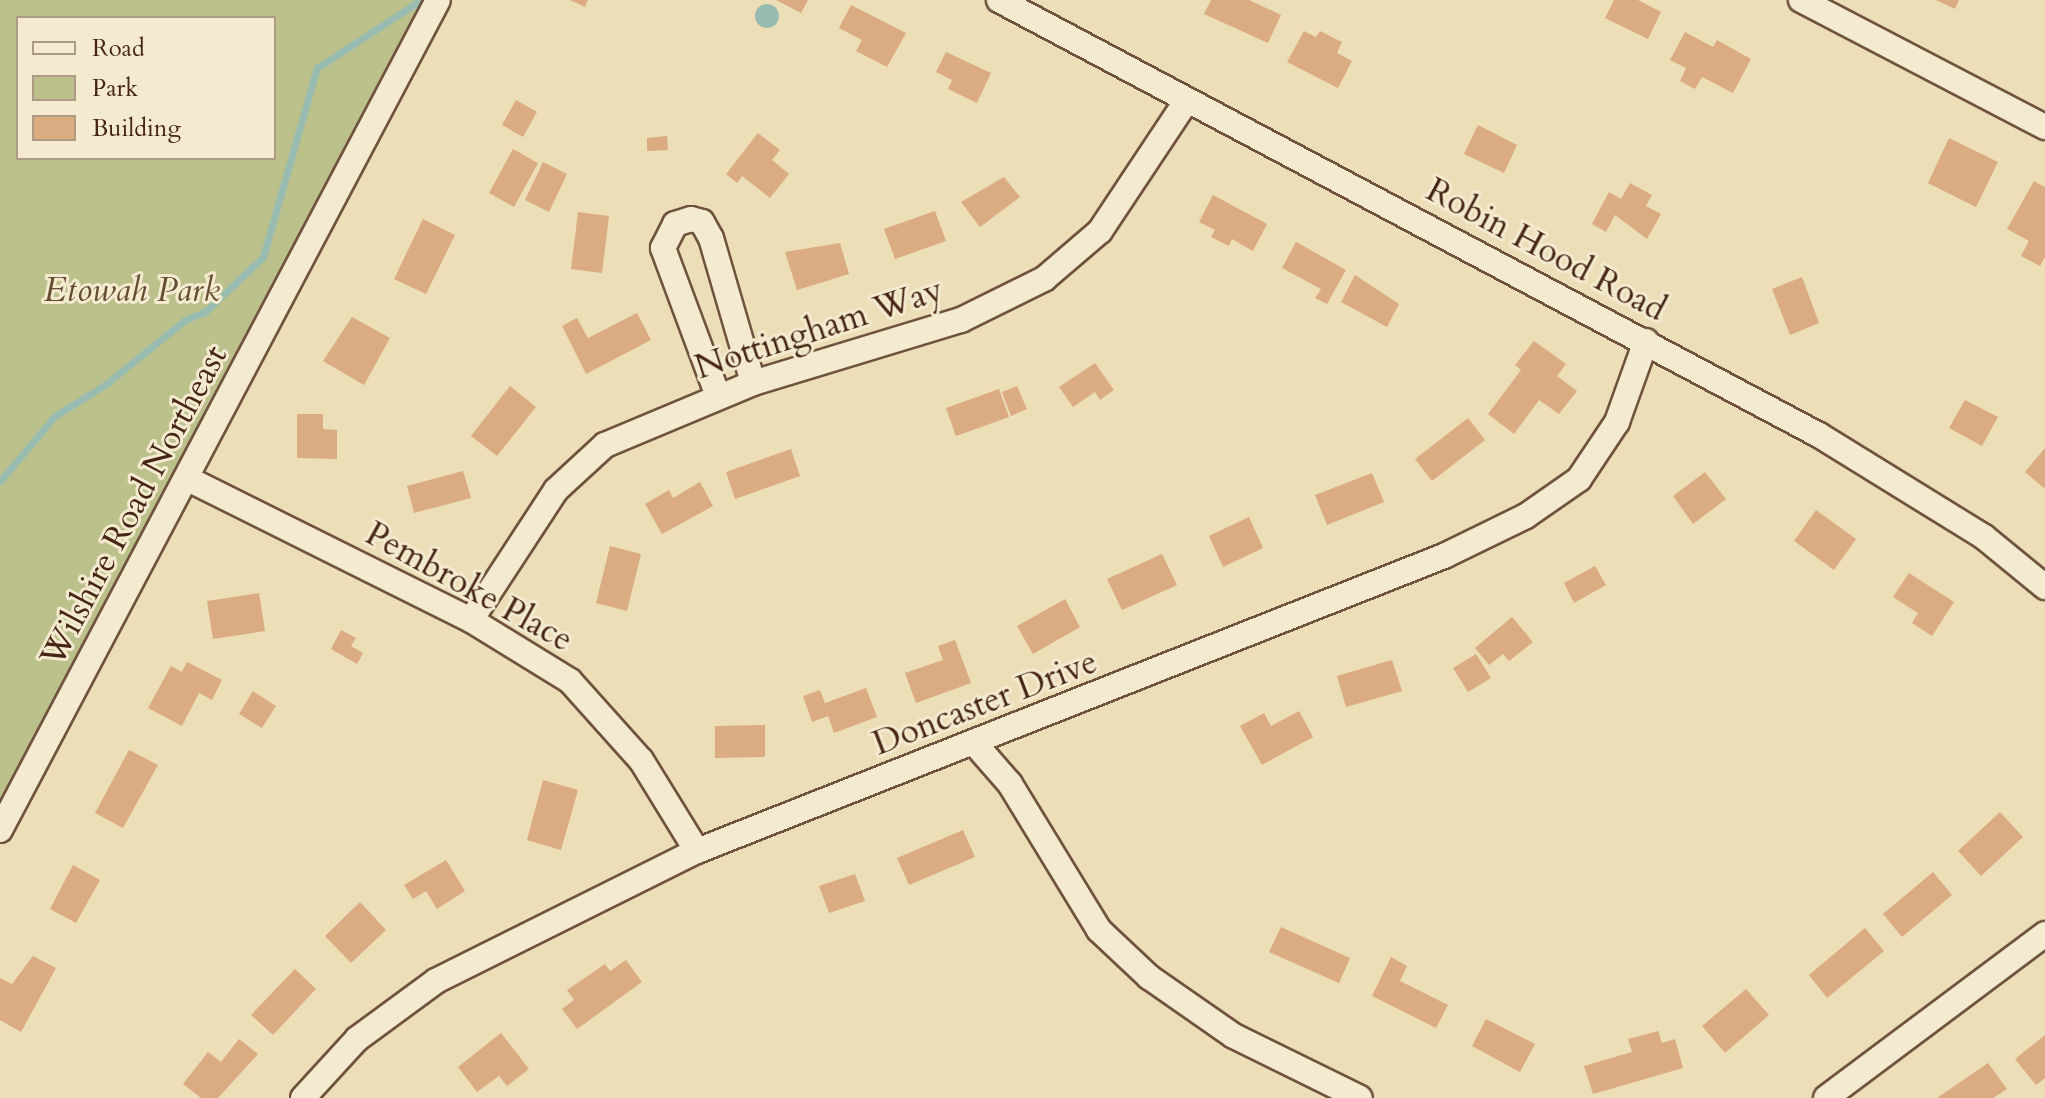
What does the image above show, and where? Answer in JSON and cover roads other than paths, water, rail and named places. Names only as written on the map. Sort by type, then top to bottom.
[{"type":"street","name":"Wilshire Road Northeast","points":[[0,830],[188,479],[438,0]]},
{"type":"street","name":"Robin Hood Road","points":[[999,0],[1646,341],[1895,479],[1984,537],[2045,587]]},
{"type":"street","points":[[1801,0],[1836,8],[2045,127]]},
{"type":"street","name":"Nottingham Way","points":[[471,620],[531,525],[585,462],[605,445],[753,383],[961,320],[1044,279],[1100,231],[1187,100]]},
{"type":"street","points":[[718,396],[663,248],[675,224],[702,222],[711,238],[753,383]]},
{"type":"street","name":"Doncaster Drive","points":[[303,1098],[357,1039],[436,981],[697,851],[976,745],[1444,556],[1557,497],[1579,479],[1617,422],[1646,341]]},
{"type":"street","name":"Pembroke Place","points":[[188,479],[471,620],[570,681],[641,760],[697,851]]},
{"type":"street","points":[[976,745],[1010,784],[1099,930],[1139,968],[1234,1036],[1360,1098]]},
{"type":"street","points":[[1826,1098],[2045,934]]},
{"type":"water","points":[[767,4],[776,7],[779,16],[776,25],[767,28],[758,25],[755,16],[758,7]]},
{"type":"waterway","points":[[0,481],[55,416],[106,384],[185,320],[205,312],[263,257],[317,68],[421,0]]},
{"type":"park label","name":"Etowah Park","points":[[132,291]]}]
